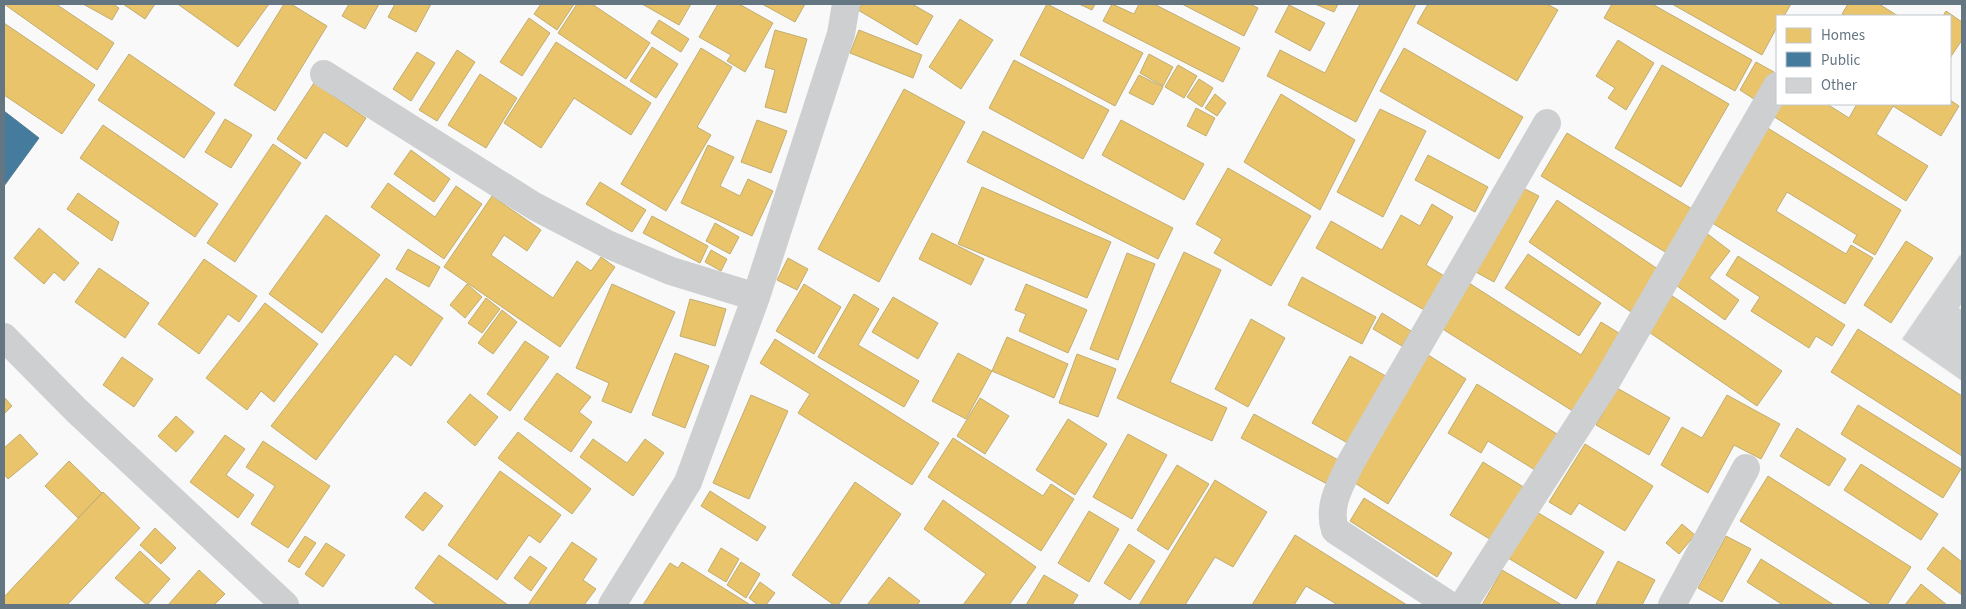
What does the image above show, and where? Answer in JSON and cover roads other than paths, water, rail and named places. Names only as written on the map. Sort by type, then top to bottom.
[{"type":"street","points":[[612,605],[688,482],[756,298],[841,34],[846,4]]},
{"type":"street","points":[[324,74],[534,206],[599,240],[671,270],[756,298]]},
{"type":"street","points":[[1463,605],[1605,384],[1776,88]]},
{"type":"street","points":[[1449,605],[1335,530],[1331,517],[1333,503],[1351,462],[1548,123]]},
{"type":"street","points":[[4,337],[76,410],[285,605]]},
{"type":"street","points":[[1672,605],[1746,468]]}]
